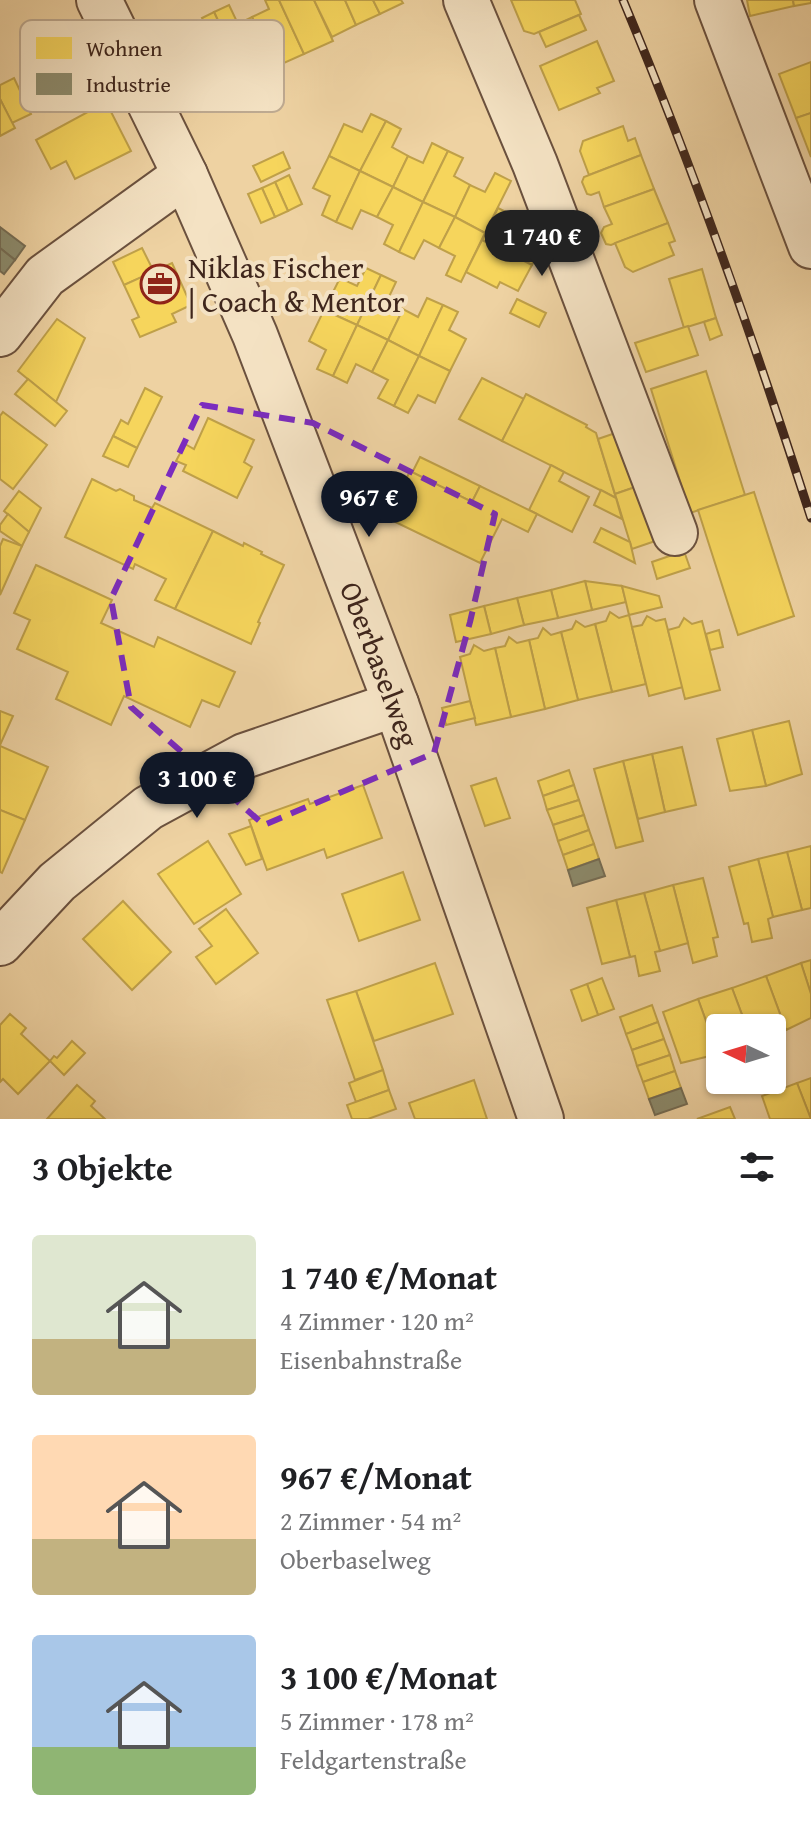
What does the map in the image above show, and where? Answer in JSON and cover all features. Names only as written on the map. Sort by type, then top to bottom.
[{"type":"street","name":"Oberbaselweg","points":[[99,0],[109,20]]},
{"type":"street","points":[[466,0],[535,164],[675,533]]},
{"type":"street","points":[[717,0],[811,246]]},
{"type":"street","name":"Oberbaselweg","points":[[154,112],[255,335],[396,704],[541,1119]]},
{"type":"street","points":[[0,334],[45,276],[185,175]]},
{"type":"street","points":[[0,943],[57,882],[148,808],[244,756],[396,704]]},
{"type":"highlighted area","points":[[202,405],[313,423],[495,514],[470,622],[434,753],[264,825],[131,707],[111,599]]},
{"type":"building: Wohnen","points":[[265,0],[279,0],[304,54],[284,63],[284,20],[253,20],[252,17],[269,9]]},
{"type":"building: Wohnen","points":[[279,0],[314,0],[333,41],[304,54]]},
{"type":"building: Wohnen","points":[[314,0],[345,0],[356,25],[332,37]]},
{"type":"building: Wohnen","points":[[345,0],[373,0],[380,14],[356,25]]},
{"type":"building: Wohnen","points":[[373,0],[401,0],[403,3],[380,14]]},
{"type":"building: Wohnen","points":[[511,0],[575,0],[581,14],[534,34],[524,31]]},
{"type":"building: Wohnen","points":[[747,0],[793,0],[794,6],[750,16]]},
{"type":"building: Wohnen","points":[[793,0],[811,0],[811,3],[794,6]]},
{"type":"building: Wohnen","points":[[229,5],[236,20],[218,20],[214,12]]},
{"type":"building: Wohnen","points":[[214,12],[218,20],[203,20]]},
{"type":"building: Wohnen","points":[[579,15],[586,30],[546,47],[539,32]]},
{"type":"building: Wohnen","points":[[597,41],[614,81],[597,88],[600,93],[559,110],[540,66]]},
{"type":"building: Wohnen","points":[[811,62],[811,113],[796,118],[779,74]]},
{"type":"building: Wohnen","points":[[14,78],[20,91],[20,112],[31,114],[12,123],[0,99],[0,85]]},
{"type":"building: Wohnen","points":[[0,99],[15,128],[0,136]]},
{"type":"building: Wohnen","points":[[88,112],[111,112],[131,151],[75,179],[66,161],[51,169],[36,140]]},
{"type":"building: Wohnen","points":[[811,113],[811,157],[796,118]]},
{"type":"building: Wohnen","points":[[371,114],[386,121],[360,171],[329,156],[344,124],[362,132]]},
{"type":"building: Wohnen","points":[[386,121],[401,129],[392,147],[408,156],[393,187],[360,171]]},
{"type":"building: Wohnen","points":[[623,126],[628,141],[635,138],[641,155],[589,175],[580,151],[583,141]]},
{"type":"building: Wohnen","points":[[432,143],[448,151],[423,202],[393,187],[408,156],[423,163]]},
{"type":"building: Wohnen","points":[[448,151],[463,158],[454,176],[470,185],[455,217],[423,202]]},
{"type":"building: Wohnen","points":[[283,152],[290,168],[261,182],[253,166]]},
{"type":"building: Wohnen","points":[[641,155],[654,189],[604,207],[599,192],[587,194],[582,182],[584,177]]},
{"type":"building: Wohnen","points":[[329,156],[360,171],[336,222],[322,215],[330,196],[313,188]]},
{"type":"building: Wohnen","points":[[360,171],[393,187],[377,217],[361,210],[352,229],[336,222]]},
{"type":"building: Wohnen","points":[[495,173],[511,181],[485,233],[455,217],[470,185],[485,192]]},
{"type":"building: Wohnen","points":[[289,175],[302,204],[288,211],[275,182]]},
{"type":"building: Wohnen","points":[[275,182],[288,211],[275,217],[262,188]]},
{"type":"building: Wohnen","points":[[393,187],[423,202],[399,252],[384,244],[393,225],[377,217]]},
{"type":"building: Wohnen","points":[[262,188],[275,217],[261,223],[248,194]]},
{"type":"building: Wohnen","points":[[654,189],[668,223],[611,245],[606,244],[601,233],[604,227],[612,224],[604,207]]},
{"type":"building: Wohnen","points":[[423,202],[455,217],[439,248],[424,240],[414,259],[399,252]]},
{"type":"building: Wohnen","points":[[498,208],[528,223],[525,230],[532,234],[527,244],[539,250],[532,265],[482,240]]},
{"type":"building: Wohnen","points":[[455,217],[485,233],[461,282],[446,275],[455,256],[439,248]]},
{"type":"building: Wohnen","points":[[668,223],[675,241],[669,243],[674,255],[633,272],[625,267],[615,243]]},
{"type":"building: Wohnen","points":[[482,240],[532,265],[518,291],[500,282],[497,288],[466,272]]},
{"type":"building: Wohnen","points":[[142,248],[154,272],[124,285],[113,262]]},
{"type":"building: Wohnen","points":[[172,263],[191,305],[172,314],[176,322],[140,337],[132,320],[139,317],[124,285]]},
{"type":"building: Wohnen","points":[[366,268],[381,275],[357,325],[324,310],[340,278],[357,286]]},
{"type":"building: Wohnen","points":[[702,269],[716,318],[684,328],[669,279]]},
{"type":"building: Wohnen","points":[[381,275],[396,282],[387,301],[403,309],[388,340],[357,325]]},
{"type":"building: Wohnen","points":[[427,298],[443,305],[419,356],[388,340],[403,309],[418,317]]},
{"type":"building: Wohnen","points":[[517,299],[546,313],[539,327],[510,313]]},
{"type":"building: Wohnen","points":[[443,305],[458,312],[449,330],[466,339],[450,371],[419,356]]},
{"type":"building: Wohnen","points":[[324,310],[357,325],[333,376],[317,369],[326,350],[309,341]]},
{"type":"building: Wohnen","points":[[716,318],[722,335],[710,340],[704,322]]},
{"type":"building: Wohnen","points":[[57,319],[85,338],[56,402],[18,371]]},
{"type":"building: Wohnen","points":[[357,325],[388,340],[372,372],[356,364],[347,383],[333,376]]},
{"type":"building: Wohnen","points":[[688,326],[698,355],[646,372],[635,343]]},
{"type":"building: Wohnen","points":[[388,340],[419,356],[394,406],[378,398],[388,380],[372,372]]},
{"type":"building: Wohnen","points":[[419,356],[450,371],[435,403],[418,395],[408,413],[394,406]]},
{"type":"building: Wohnen","points":[[706,371],[745,495],[690,513],[651,389]]},
{"type":"building: Wohnen","points":[[482,378],[524,399],[502,441],[459,419]]},
{"type":"building: Wohnen","points":[[28,379],[67,411],[55,426],[15,394]]},
{"type":"building: Wohnen","points":[[145,388],[162,397],[137,448],[113,436],[121,420],[128,424]]},
{"type":"building: Wohnen","points":[[526,394],[587,425],[596,433],[616,498],[502,441]]},
{"type":"building: Wohnen","points":[[3,412],[47,445],[13,489],[0,479],[0,416]]},
{"type":"building: Wohnen","points":[[208,418],[254,440],[244,462],[252,467],[237,498],[183,471],[186,465],[176,461],[185,444],[194,449]]},
{"type":"building: Wohnen","points":[[627,429],[644,484],[615,494],[598,439]]},
{"type":"building: Wohnen","points":[[113,436],[137,448],[128,467],[103,456]]},
{"type":"building: Wohnen","points":[[420,457],[480,486],[472,502],[412,473]]},
{"type":"building: Wohnen","points":[[551,465],[564,472],[559,481],[589,497],[572,532],[529,510]]},
{"type":"building: Wohnen","points":[[410,471],[472,502],[480,486],[537,514],[528,532],[502,519],[480,563],[387,518]]},
{"type":"building: Wohnen","points":[[92,479],[116,491],[120,489],[152,508],[155,503],[213,531],[175,609],[155,600],[166,579],[135,564],[133,569],[65,537]]},
{"type":"building: Wohnen","points":[[644,484],[661,539],[632,549],[615,494]]},
{"type":"building: Wohnen","points":[[601,490],[616,498],[622,519],[594,505]]},
{"type":"building: Wohnen","points":[[19,491],[41,508],[29,532],[4,511]]},
{"type":"building: Wohnen","points":[[754,492],[794,616],[738,635],[698,510]]},
{"type":"building: Wohnen","points":[[8,514],[29,532],[22,546],[0,531],[0,525]]},
{"type":"building: Wohnen","points":[[601,528],[630,542],[635,563],[594,542]]},
{"type":"building: Wohnen","points":[[213,531],[243,546],[244,543],[284,565],[251,644],[175,609]]},
{"type":"building: Wohnen","points":[[3,539],[22,546],[0,595],[0,546]]},
{"type":"building: Wohnen","points":[[684,551],[690,568],[657,579],[652,562]]},
{"type":"building: Wohnen","points":[[36,565],[112,600],[101,623],[154,647],[158,637],[235,672],[219,707],[202,700],[190,727],[124,696],[111,725],[56,699],[68,672],[17,649],[30,620],[14,613]]},
{"type":"building: Wohnen","points":[[585,581],[622,586],[626,602],[592,610]]},
{"type":"building: Wohnen","points":[[585,581],[592,610],[558,618],[551,590]]},
{"type":"building: Wohnen","points":[[622,586],[659,596],[662,607],[629,615]]},
{"type":"building: Wohnen","points":[[551,590],[558,618],[524,625],[517,598]]},
{"type":"building: Wohnen","points":[[517,598],[524,625],[491,634],[484,606]]},
{"type":"building: Wohnen","points":[[484,606],[491,634],[456,642],[450,615]]},
{"type":"building: Wohnen","points":[[610,612],[619,618],[629,615],[646,684],[612,692],[595,624],[606,621]]},
{"type":"building: Wohnen","points":[[647,616],[656,621],[665,619],[683,687],[649,696],[632,627],[642,625]]},
{"type":"building: Wohnen","points":[[684,618],[692,624],[702,621],[720,690],[685,699],[668,630],[679,627]]},
{"type":"building: Wohnen","points":[[576,621],[585,627],[595,624],[612,692],[578,700],[561,632],[572,629]]},
{"type":"building: Wohnen","points":[[543,628],[551,635],[561,632],[578,700],[545,709],[529,640],[538,638]]},
{"type":"building: Wohnen","points":[[719,630],[723,647],[710,650],[706,634]]},
{"type":"building: Wohnen","points":[[509,637],[517,643],[529,640],[545,709],[511,717],[495,648],[505,646]]},
{"type":"building: Wohnen","points":[[474,645],[484,651],[495,648],[511,717],[476,725],[460,657],[470,654]]},
{"type":"building: Wohnen","points":[[470,701],[475,718],[446,725],[442,708]]},
{"type":"building: Wohnen","points":[[0,711],[13,716],[0,745]]},
{"type":"building: Wohnen","points":[[789,721],[802,774],[766,786],[752,730]]},
{"type":"building: Wohnen","points":[[752,730],[766,786],[730,791],[717,739]]},
{"type":"building: Wohnen","points":[[0,746],[48,767],[25,820],[0,810]]},
{"type":"building: Wohnen","points":[[682,747],[696,805],[665,812],[652,754]]},
{"type":"building: Wohnen","points":[[652,754],[665,812],[638,819],[623,761]]},
{"type":"building: Wohnen","points":[[623,761],[643,841],[616,848],[594,769]]},
{"type":"building: Wohnen","points":[[569,770],[574,785],[543,796],[538,781]]},
{"type":"building: Wohnen","points":[[496,778],[510,818],[485,826],[471,786]]},
{"type":"building: Wohnen","points":[[363,785],[382,838],[327,858],[324,849],[267,870],[249,820],[308,799],[310,804]]},
{"type":"building: Wohnen","points":[[574,785],[579,800],[547,810],[543,796]]},
{"type":"building: Wohnen","points":[[579,800],[584,815],[553,825],[547,810]]},
{"type":"building: Wohnen","points":[[0,810],[25,820],[2,873],[0,872]]},
{"type":"building: Wohnen","points":[[584,815],[589,830],[558,841],[553,825]]},
{"type":"building: Wohnen","points":[[251,826],[262,859],[246,865],[229,834]]},
{"type":"building: Wohnen","points":[[589,830],[594,844],[563,855],[558,841]]},
{"type":"building: Wohnen","points":[[208,841],[241,894],[194,924],[158,874]]},
{"type":"building: Wohnen","points":[[594,844],[599,859],[568,870],[563,855]]},
{"type":"building: Wohnen","points":[[811,846],[811,908],[802,910],[787,852]]},
{"type":"building: Wohnen","points":[[787,852],[802,910],[773,917],[758,859]]},
{"type":"building: Wohnen","points":[[758,859],[773,917],[768,919],[772,938],[752,942],[729,867]]},
{"type":"building: Wohnen","points":[[403,872],[420,920],[359,941],[342,894]]},
{"type":"building: Wohnen","points":[[703,878],[718,937],[713,938],[717,956],[693,963],[673,885]]},
{"type":"building: Wohnen","points":[[673,885],[688,943],[660,951],[644,893]]},
{"type":"building: Wohnen","points":[[644,893],[660,951],[655,952],[660,971],[639,976],[635,956],[630,957],[616,900]]},
{"type":"building: Wohnen","points":[[616,900],[630,957],[602,964],[587,908]]},
{"type":"building: Wohnen","points":[[123,901],[171,952],[132,990],[83,939]]},
{"type":"building: Wohnen","points":[[226,909],[258,953],[216,984],[196,957],[212,946],[199,929]]},
{"type":"building: Wohnen","points":[[811,960],[811,994],[801,963]]},
{"type":"building: Wohnen","points":[[435,963],[453,1014],[374,1041],[356,991]]},
{"type":"building: Wohnen","points":[[801,963],[811,994],[811,1018],[786,1030],[786,1014],[780,1014],[766,976]]},
{"type":"building: Wohnen","points":[[766,976],[780,1014],[742,1014],[732,988]]},
{"type":"building: Wohnen","points":[[602,978],[614,1009],[598,1015],[587,984]]},
{"type":"building: Wohnen","points":[[587,984],[598,1015],[582,1021],[571,990]]},
{"type":"building: Wohnen","points":[[732,988],[742,1014],[706,1014],[706,1021],[698,999]]},
{"type":"building: Wohnen","points":[[356,991],[383,1070],[355,1080],[327,1000]]},
{"type":"building: Wohnen","points":[[698,999],[706,1021],[706,1057],[681,1063],[663,1012]]},
{"type":"building: Wohnen","points":[[652,1005],[658,1022],[626,1034],[620,1017]]},
{"type":"building: Wohnen","points":[[10,1014],[26,1028],[21,1034],[50,1061],[18,1094],[3,1079],[0,1082],[0,1025]]},
{"type":"building: Wohnen","points":[[658,1022],[664,1039],[632,1050],[626,1034]]},
{"type":"building: Wohnen","points":[[664,1039],[670,1055],[637,1066],[632,1050]]},
{"type":"building: Wohnen","points":[[72,1041],[85,1053],[64,1075],[50,1061],[54,1056],[57,1058]]},
{"type":"building: Wohnen","points":[[670,1055],[675,1071],[643,1082],[637,1066]]},
{"type":"building: Wohnen","points":[[383,1070],[389,1090],[356,1102],[349,1083]]},
{"type":"building: Wohnen","points":[[675,1071],[681,1088],[649,1099],[643,1082]]},
{"type":"building: Wohnen","points":[[811,1078],[811,1119],[797,1083]]},
{"type":"building: Wohnen","points":[[474,1080],[487,1119],[415,1119],[409,1103]]},
{"type":"building: Wohnen","points":[[797,1083],[811,1119],[770,1119],[762,1096],[786,1094],[786,1087]]},
{"type":"building: Wohnen","points":[[77,1085],[95,1101],[91,1106],[105,1119],[47,1119]]},
{"type":"building: Wohnen","points":[[389,1090],[396,1109],[368,1119],[352,1119],[347,1105]]},
{"type":"building: Wohnen","points":[[730,1107],[735,1119],[697,1119]]},
{"type":"building: Industrie","points":[[0,227],[25,246],[15,260],[0,248]]},
{"type":"building: Industrie","points":[[0,248],[15,260],[4,274],[0,271]]},
{"type":"building: Industrie","points":[[599,859],[605,876],[573,886],[568,870]]},
{"type":"building: Industrie","points":[[681,1088],[687,1104],[655,1115],[649,1099]]},
{"type":"railway","points":[[623,0],[723,257],[811,518]]},
{"type":"place","name":"Niklas Fischer | Coach & Mentor","points":[[160,284]]}]
